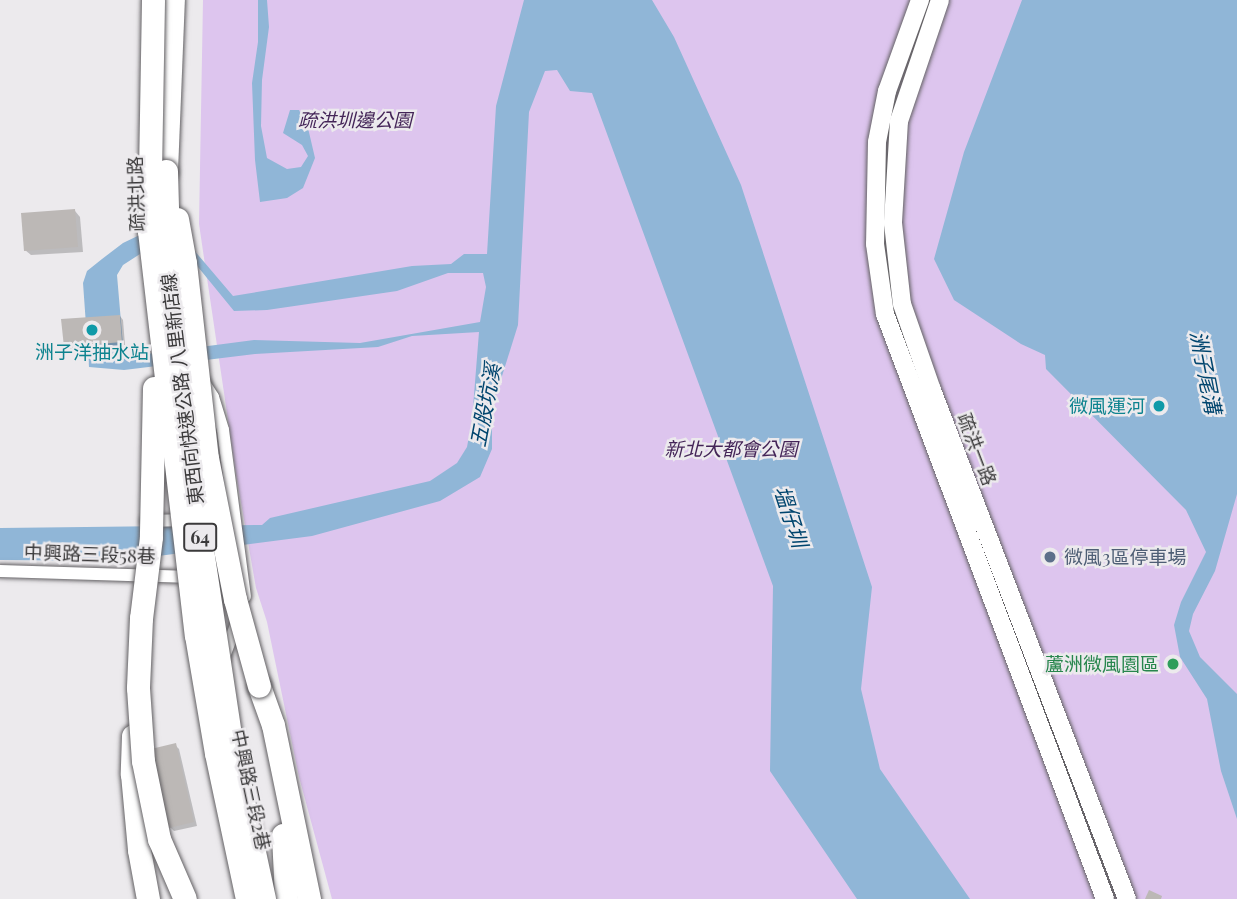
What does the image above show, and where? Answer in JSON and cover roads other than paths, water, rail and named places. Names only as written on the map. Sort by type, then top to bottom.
[{"type":"highway","name":"東西向快速公路 八里新店線","points":[[152,0],[149,231],[196,635],[216,753],[247,899]]},
{"type":"highway","name":"東西向快速公路 八里新店線","points":[[173,0],[166,171],[167,263],[195,510],[233,754],[264,899]]},
{"type":"highway","points":[[166,171],[185,263],[208,458],[235,599],[272,725],[309,899]]},
{"type":"highway","points":[[148,899],[132,774],[141,618],[151,537],[154,372],[149,231]]},
{"type":"highway","points":[[259,686],[284,841],[286,899]]},
{"type":"highway","points":[[138,688],[143,761],[159,839],[185,899]]},
{"type":"street","name":"疏洪北路","points":[[147,521],[187,521],[171,386],[153,183],[152,0]]},
{"type":"street","points":[[920,0],[887,90],[877,142],[875,244],[885,314],[1105,899]]},
{"type":"street","name":"疏洪一路","points":[[940,0],[899,121],[894,223],[902,304],[932,390],[1127,899]]},
{"type":"street","points":[[166,336],[213,397],[223,430],[243,579],[241,614],[211,688]]},
{"type":"street","points":[[171,386],[204,383]]},
{"type":"street","points":[[179,436],[223,430]]},
{"type":"street","name":"中興路三段58巷","points":[[0,571],[194,577],[211,688]]},
{"type":"street","points":[[201,621],[241,614]]},
{"type":"street","name":"中興路三段2巷","points":[[211,688],[255,899]]},
{"type":"water","points":[[258,0],[267,0],[269,27],[262,80],[261,126],[267,158],[287,169],[301,167],[308,156],[302,145],[283,133],[290,110],[299,110],[308,128],[315,158],[303,188],[287,198],[260,202],[255,160],[252,83],[258,42]]},
{"type":"water","points":[[524,0],[652,0],[674,37],[741,185],[872,587],[861,689],[880,769],[970,899],[857,899],[770,771],[773,586],[592,93],[570,91],[557,70],[545,71],[529,112],[518,325],[492,408],[492,449],[480,477],[440,501],[312,536],[120,561],[0,560],[0,528],[262,525],[270,518],[430,481],[457,463],[467,447],[472,420],[479,332],[412,336],[378,347],[255,354],[124,370],[89,367],[83,283],[87,271],[123,243],[146,232],[182,236],[233,296],[412,266],[451,264],[464,254],[487,254],[496,106]],"holes":[[[154,245],[180,245],[234,311],[267,310],[397,291],[448,273],[483,273],[486,287],[480,322],[360,343],[254,340],[124,357],[117,275],[123,265]]]},
{"type":"water","name":"微風運河","points":[[1022,0],[1237,0],[1237,494],[1215,571],[1193,614],[1189,631],[1200,657],[1237,694],[1237,819],[1221,771],[1207,699],[1180,657],[1174,625],[1181,602],[1206,552],[1186,510],[1046,369],[1045,355],[1021,344],[954,300],[934,259],[964,152]]},
{"type":"place","name":"洲子洋抽水站","points":[[92,330]]},
{"type":"place","name":"微風運河","points":[[1159,406]]},
{"type":"place","name":"微風3區停車場","points":[[1050,557]]},
{"type":"place","name":"蘆洲微風園區","points":[[1173,664]]},
{"type":"park label","name":"疏洪圳邊公園","points":[[355,120]]},
{"type":"park label","name":"新北大都會公園","points":[[731,449]]},
{"type":"water label","name":"洲子尾溝","points":[[1207,372]]},
{"type":"water label","name":"五股坑溪","points":[[484,405]]},
{"type":"water label","name":"塭仔圳","points":[[792,516]]}]
